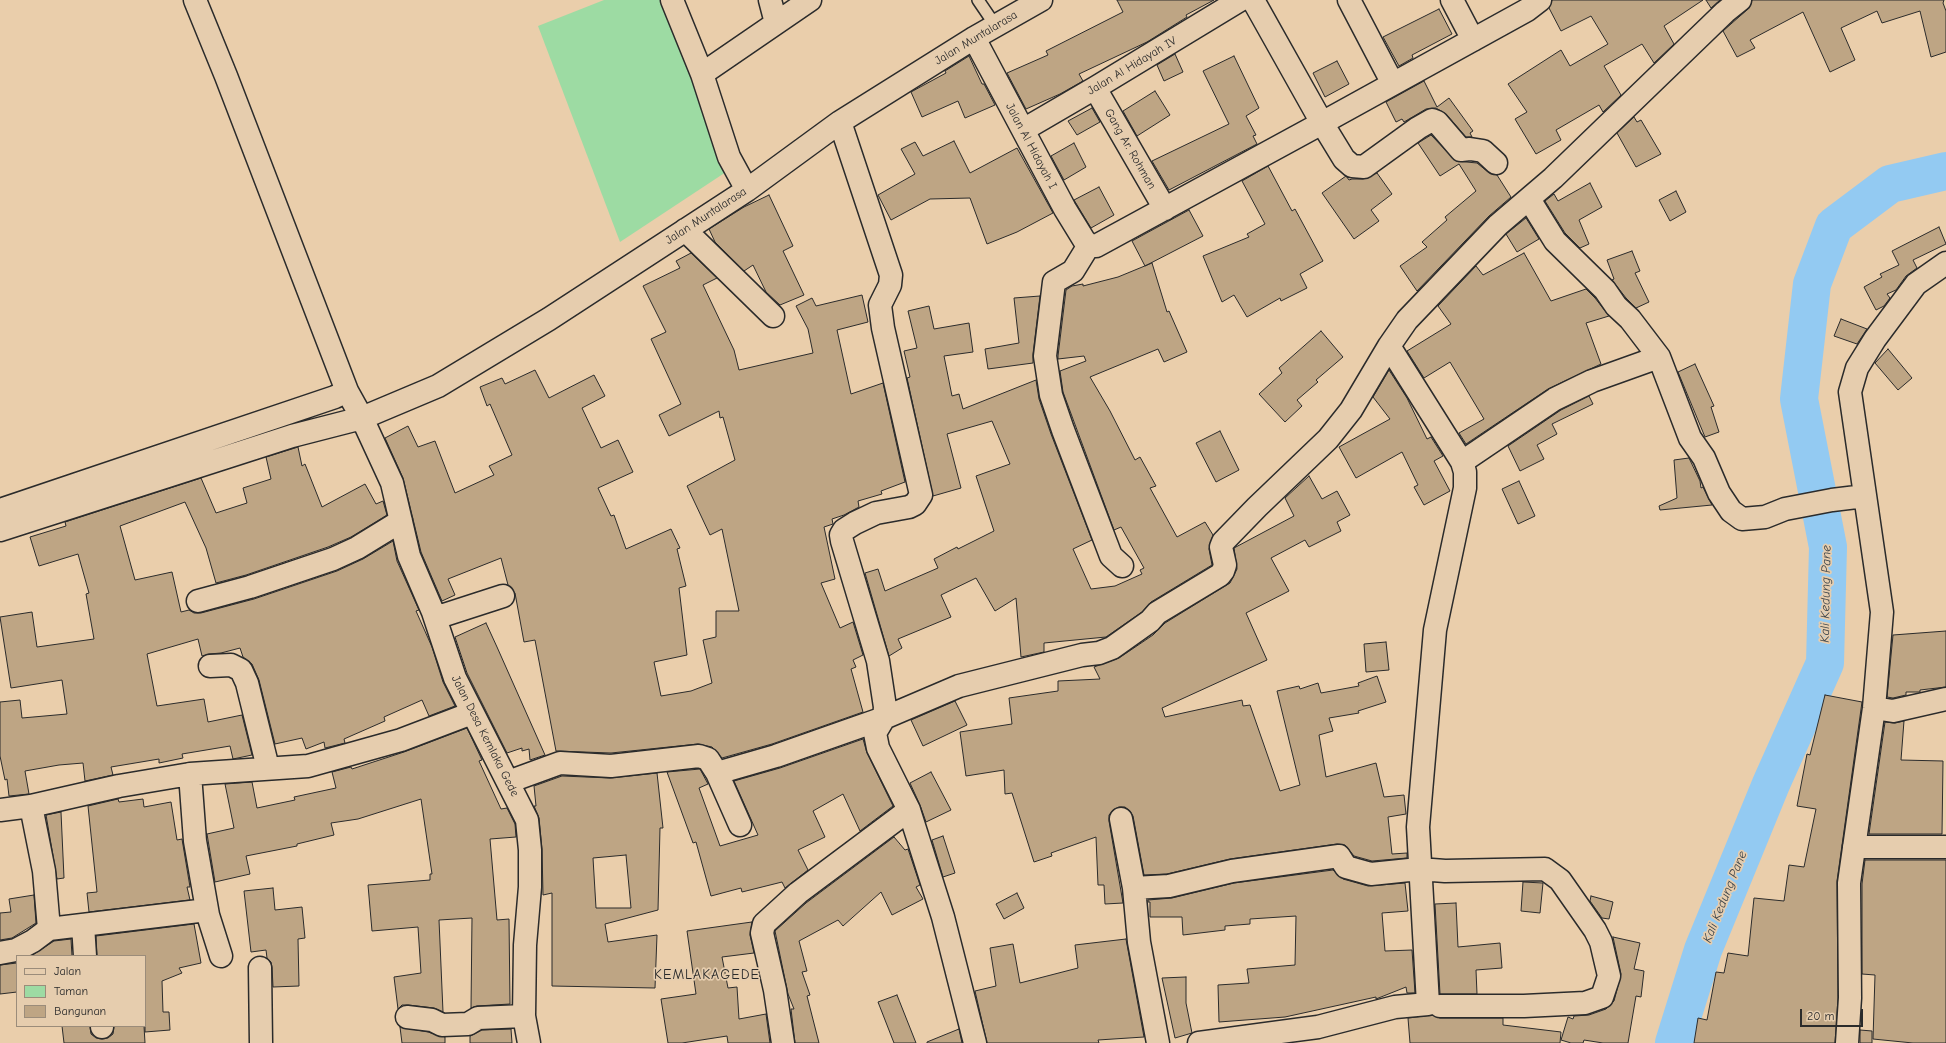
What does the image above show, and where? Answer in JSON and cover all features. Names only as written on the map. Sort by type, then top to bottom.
[{"type":"street","name":"Jalan Desa Kemlaka Gede","points":[[195,0],[355,405],[392,483],[409,556],[435,618],[455,678],[527,820],[530,850],[530,886],[525,945],[524,1016],[529,1043]]},
{"type":"street","points":[[672,0],[702,74],[733,167],[746,188]]},
{"type":"street","points":[[770,0],[776,23]]},
{"type":"street","points":[[702,74],[810,0]]},
{"type":"street","name":"Jalan Muntalarasa","points":[[355,405],[438,386],[549,319],[684,230],[840,122],[974,38],[994,23],[1041,0]]},
{"type":"street","name":"Jalan Al Hidayah IV","points":[[1023,130],[1240,0]]},
{"type":"street","points":[[1253,0],[1322,124],[1344,159],[1352,166],[1364,167],[1418,128],[1432,120],[1437,122],[1461,150],[1483,154]]},
{"type":"street","points":[[1349,0],[1393,84]]},
{"type":"street","points":[[1452,0],[1473,40]]},
{"type":"street","points":[[1122,566],[1111,556],[1051,395],[1045,356],[1054,282],[1073,271],[1092,245],[1165,209],[1322,124],[1527,10],[1540,0]]},
{"type":"street","points":[[717,772],[776,756],[884,718],[959,686],[1082,655],[1099,653],[1112,648],[1150,621],[1157,613],[1220,575],[1223,572],[1224,565],[1221,547],[1224,542],[1257,507],[1328,439],[1351,410],[1389,346],[1407,320],[1498,225],[1630,105],[1725,12],[1740,0]]},
{"type":"street","name":"Jalan Al Hidayah I","points":[[974,38],[1065,209],[1092,245]]},
{"type":"street","name":"Gang Ar. Rohman","points":[[1095,88],[1165,209]]},
{"type":"street","points":[[840,122],[891,275],[890,285],[880,305],[883,328],[922,495],[915,504],[909,507],[876,513],[844,530],[841,535],[878,661],[885,707],[884,718],[875,733],[878,748],[909,810],[943,918],[975,1043]]},
{"type":"street","points":[[1528,199],[1555,241],[1605,290],[1616,306],[1630,319],[1659,357],[1690,438],[1704,458],[1719,493],[1731,511],[1742,519],[1765,517],[1785,509],[1832,500],[1865,496]]},
{"type":"street","points":[[684,230],[773,316]]},
{"type":"street","points":[[1847,1043],[1850,998],[1849,883],[1874,708],[1882,612],[1850,392],[1857,368],[1875,339],[1916,284],[1946,263]]},
{"type":"street","points":[[1199,1043],[1319,1035],[1396,1007],[1428,1004],[1419,869],[1418,826],[1436,630],[1465,488],[1465,472],[1462,462],[1389,346]]},
{"type":"street","points":[[1462,462],[1555,399],[1592,382],[1659,357]]},
{"type":"street","points":[[0,530],[15,514],[335,397],[355,405]]},
{"type":"street","points":[[15,514],[292,436],[355,405]]},
{"type":"street","points":[[198,601],[250,587],[333,559],[357,548],[401,521]]},
{"type":"street","points":[[435,618],[503,596]]},
{"type":"street","points":[[210,666],[231,665],[241,670],[247,683],[268,768]]},
{"type":"street","points":[[1874,708],[1893,711],[1946,699]]},
{"type":"street","points":[[0,810],[31,806],[119,786],[190,774],[308,766],[401,740],[472,713]]},
{"type":"street","points":[[508,782],[560,763],[611,766],[699,756],[708,759],[717,772],[740,825]]},
{"type":"street","points":[[190,774],[195,841],[207,910],[221,956]]},
{"type":"street","points":[[31,806],[44,871],[49,929]]},
{"type":"street","points":[[783,1043],[775,990],[762,933],[764,924],[798,893],[909,810]]},
{"type":"street","points":[[1121,819],[1134,888],[1139,942],[1158,1043]]},
{"type":"street","points":[[1854,847],[1946,848]]},
{"type":"street","points":[[1134,888],[1170,886],[1232,871],[1339,856],[1346,867],[1371,874],[1419,869],[1445,871],[1545,869],[1560,880],[1601,942],[1609,976],[1602,997],[1585,1003],[1524,1006],[1440,1006]]},
{"type":"street","points":[[0,953],[16,950],[33,941],[49,929],[207,910]]},
{"type":"street","points":[[83,924],[86,955]]},
{"type":"street","points":[[260,968],[261,1043]]},
{"type":"street","points":[[407,1017],[432,1020],[442,1025],[468,1024],[478,1018],[524,1016]]},
{"type":"lane","points":[[981,3],[994,23]]},
{"type":"green space","points":[[604,0],[664,0],[726,172],[620,242],[538,26]]},
{"type":"building","points":[[1117,0],[1214,0],[1186,15],[1187,17],[1147,42],[1079,74],[1083,81],[1060,94],[1026,109],[1007,73],[1048,55],[1046,51],[1123,12]]},
{"type":"building","points":[[1552,0],[1703,0],[1664,26],[1674,44],[1654,63],[1642,44],[1604,66],[1621,95],[1603,112],[1599,105],[1556,130],[1561,140],[1536,154],[1515,119],[1527,112],[1508,84],[1561,50],[1570,66],[1608,44],[1591,16],[1561,31],[1549,8]]},
{"type":"building","points":[[1706,0],[1720,0],[1711,8]]},
{"type":"building","points":[[1752,0],[1944,0],[1943,3],[1946,11],[1946,52],[1931,57],[1920,11],[1882,23],[1877,11],[1841,28],[1855,60],[1830,72],[1803,12],[1750,40],[1755,48],[1737,57],[1723,31],[1748,9]]},
{"type":"building","points":[[1439,9],[1452,34],[1412,55],[1413,58],[1399,66],[1383,37]]},
{"type":"building","points":[[1175,54],[1183,72],[1164,81],[1157,65]]},
{"type":"building","points":[[969,56],[982,84],[984,84],[995,105],[965,118],[958,101],[922,117],[911,92],[946,73],[945,71]]},
{"type":"building","points":[[1234,56],[1259,108],[1246,116],[1256,135],[1253,136],[1257,144],[1169,190],[1152,161],[1229,124],[1203,71]]},
{"type":"building","points":[[1337,61],[1349,84],[1325,97],[1313,73]]},
{"type":"building","points":[[1424,81],[1437,107],[1449,98],[1473,131],[1470,133],[1472,137],[1466,137],[1446,114],[1436,108],[1426,109],[1404,122],[1402,119],[1396,122],[1386,102]]},
{"type":"building","points":[[1155,91],[1170,115],[1137,136],[1123,111]]},
{"type":"building","points":[[1092,108],[1100,122],[1077,135],[1068,121]]},
{"type":"building","points":[[1634,117],[1637,122],[1641,120],[1661,154],[1636,167],[1617,133]]},
{"type":"building","points":[[1431,135],[1456,161],[1477,163],[1488,172],[1497,175],[1511,197],[1489,216],[1417,291],[1400,266],[1427,247],[1422,242],[1447,220],[1445,217],[1476,191],[1459,164],[1440,176],[1418,143]]},
{"type":"building","points":[[954,141],[970,173],[1017,148],[1053,213],[1017,232],[987,244],[970,198],[930,199],[891,220],[878,195],[915,174],[901,149],[915,142],[923,156]]},
{"type":"building","points":[[1074,143],[1086,167],[1064,180],[1051,156]]},
{"type":"building","points":[[1268,166],[1292,211],[1295,209],[1323,261],[1300,274],[1307,288],[1281,301],[1280,298],[1247,317],[1234,295],[1222,302],[1203,256],[1249,237],[1247,234],[1265,224],[1242,181]]},
{"type":"building","points":[[1377,173],[1392,194],[1371,210],[1379,221],[1354,239],[1322,193],[1346,176],[1349,180],[1363,179]]},
{"type":"building","points":[[1590,183],[1602,207],[1579,220],[1589,244],[1580,248],[1565,233],[1545,201],[1554,194],[1558,201]]},
{"type":"building","points":[[1099,187],[1114,215],[1091,228],[1074,200]]},
{"type":"building","points":[[1676,191],[1686,212],[1670,221],[1659,200]]},
{"type":"building","points":[[769,195],[793,246],[783,251],[804,295],[780,305],[766,292],[753,265],[744,271],[715,242],[709,229],[744,207]]},
{"type":"building","points":[[1189,210],[1203,236],[1145,266],[1132,241]]},
{"type":"building","points":[[1526,218],[1539,239],[1517,252],[1506,234]]},
{"type":"building","points":[[1939,227],[1946,244],[1913,260],[1917,268],[1906,276],[1896,290],[1887,294],[1890,298],[1884,306],[1876,310],[1864,287],[1882,277],[1880,274],[1899,265],[1892,251]]},
{"type":"building","points":[[1632,251],[1640,271],[1635,273],[1649,302],[1636,308],[1612,280],[1614,279],[1607,260]]},
{"type":"building","points":[[691,253],[717,278],[703,285],[734,350],[739,370],[813,353],[808,329],[796,306],[812,298],[816,306],[862,295],[868,322],[837,330],[851,394],[883,383],[905,482],[881,491],[882,494],[858,501],[859,507],[844,515],[832,519],[833,524],[824,527],[835,579],[821,583],[840,628],[853,622],[863,655],[853,660],[856,667],[851,669],[863,712],[772,744],[722,758],[712,747],[698,744],[611,753],[556,751],[535,640],[524,642],[515,593],[508,585],[501,558],[448,579],[455,595],[442,601],[421,552],[403,478],[385,438],[408,426],[418,447],[435,441],[455,493],[494,475],[489,466],[512,455],[490,404],[487,406],[480,387],[502,378],[505,384],[535,370],[549,398],[594,375],[605,396],[582,408],[601,448],[618,440],[633,472],[598,488],[611,516],[614,515],[626,549],[671,529],[680,548],[677,549],[686,586],[679,588],[687,655],[654,662],[661,696],[691,691],[712,683],[703,640],[716,637],[716,611],[739,611],[722,529],[710,535],[687,486],[735,460],[723,417],[720,418],[719,411],[669,436],[659,415],[681,404],[651,339],[666,332],[643,286],[680,268],[676,261]]},
{"type":"building","points":[[1524,253],[1551,301],[1586,289],[1609,316],[1586,323],[1601,364],[1548,389],[1466,444],[1459,433],[1484,419],[1450,362],[1424,378],[1407,351],[1451,324],[1438,306],[1476,266],[1483,275]]},
{"type":"building","points":[[1152,263],[1167,312],[1169,311],[1187,352],[1164,362],[1158,349],[1090,377],[1110,411],[1135,460],[1140,457],[1156,486],[1150,488],[1177,537],[1205,522],[1213,535],[1209,549],[1212,565],[1151,602],[1142,612],[1106,637],[1044,643],[1044,652],[1021,657],[1016,598],[995,611],[976,578],[941,595],[951,617],[898,639],[902,648],[889,656],[865,573],[878,569],[885,591],[938,568],[934,559],[994,531],[976,476],[1010,464],[992,421],[947,434],[961,488],[933,496],[907,378],[910,377],[904,351],[917,348],[908,311],[929,306],[934,329],[969,323],[973,352],[944,356],[952,396],[959,394],[963,409],[1036,380],[1039,399],[1051,434],[1092,540],[1073,549],[1091,589],[1115,586],[1142,574],[1140,570],[1144,568],[1121,527],[1114,530],[1063,392],[1060,371],[1086,361],[1084,356],[1058,359],[1058,356],[1066,290],[1072,286],[1083,284],[1083,286],[1118,277]]},
{"type":"building","points":[[1040,296],[1033,363],[988,369],[985,349],[1019,343],[1014,298]]},
{"type":"building","points":[[1841,319],[1867,329],[1857,344],[1834,336]]},
{"type":"building","points":[[1321,331],[1343,357],[1316,380],[1318,382],[1297,400],[1302,406],[1285,422],[1259,394],[1282,373],[1279,368]]},
{"type":"building","points":[[1888,349],[1912,378],[1898,390],[1875,363]]},
{"type":"building","points":[[1695,364],[1714,406],[1711,407],[1719,432],[1705,437],[1678,372]]},
{"type":"building","points":[[1389,370],[1407,398],[1427,439],[1431,437],[1443,456],[1434,461],[1450,491],[1424,505],[1414,487],[1418,485],[1402,452],[1356,478],[1339,447],[1390,419],[1373,397]]},
{"type":"building","points":[[1589,396],[1593,404],[1552,424],[1557,434],[1537,445],[1544,459],[1520,471],[1508,446],[1561,410]]},
{"type":"building","points":[[1220,431],[1239,470],[1216,482],[1196,443]]},
{"type":"building","points":[[298,447],[302,466],[305,464],[322,507],[365,484],[376,504],[383,501],[387,515],[351,537],[328,547],[246,575],[216,583],[206,548],[185,502],[120,526],[135,580],[172,572],[181,612],[189,610],[194,613],[201,613],[254,599],[337,571],[363,559],[393,541],[397,561],[419,610],[416,611],[432,647],[443,682],[455,706],[429,716],[422,700],[384,717],[385,721],[344,739],[345,743],[325,748],[324,742],[306,749],[302,738],[275,744],[259,680],[252,664],[243,657],[240,648],[202,656],[198,639],[147,654],[157,706],[204,699],[208,722],[242,715],[252,755],[233,759],[230,746],[182,754],[183,758],[159,763],[159,759],[111,767],[113,775],[85,781],[83,763],[59,765],[25,771],[29,794],[9,796],[7,779],[5,780],[0,756],[0,702],[20,700],[22,718],[67,714],[62,680],[11,688],[0,617],[32,612],[37,647],[94,639],[86,594],[89,593],[78,554],[39,566],[30,537],[66,526],[65,522],[201,478],[216,513],[247,503],[243,488],[271,479],[266,457]]},
{"type":"building","points":[[1689,458],[1700,481],[1701,488],[1703,487],[1712,505],[1660,510],[1659,506],[1677,498],[1674,460]]},
{"type":"building","points":[[1309,476],[1322,499],[1337,491],[1350,515],[1337,522],[1341,531],[1309,547],[1305,540],[1271,558],[1289,591],[1246,613],[1267,660],[1162,708],[1165,717],[1242,700],[1243,706],[1250,705],[1280,791],[1300,785],[1277,691],[1299,686],[1300,689],[1318,683],[1321,693],[1359,686],[1358,683],[1377,676],[1386,702],[1358,711],[1359,713],[1329,718],[1333,731],[1319,735],[1326,777],[1376,763],[1384,797],[1404,795],[1406,814],[1388,817],[1392,854],[1407,853],[1407,858],[1372,861],[1354,856],[1345,845],[1337,844],[1230,859],[1167,874],[1144,875],[1133,816],[1125,807],[1119,807],[1113,810],[1109,815],[1109,821],[1123,903],[1105,904],[1104,885],[1098,885],[1096,837],[1051,853],[1052,856],[1034,862],[1012,793],[1005,794],[1004,770],[966,776],[960,732],[1012,724],[1009,698],[1058,691],[1058,681],[1100,679],[1094,667],[1119,658],[1153,635],[1165,623],[1230,583],[1237,569],[1234,548],[1294,516],[1285,498]]},
{"type":"building","points":[[1519,481],[1535,516],[1518,524],[1502,489]]},
{"type":"building","points":[[486,623],[545,755],[530,760],[529,749],[522,751],[522,748],[507,753],[467,673],[455,637]]},
{"type":"building","points":[[1946,631],[1946,687],[1920,690],[1920,692],[1906,692],[1906,695],[1893,698],[1887,697],[1893,635]]},
{"type":"building","points":[[1386,642],[1389,670],[1366,672],[1364,644]]},
{"type":"building","points":[[1825,695],[1862,702],[1837,881],[1838,998],[1835,1043],[1694,1043],[1698,1018],[1707,1020],[1716,972],[1724,973],[1728,953],[1748,956],[1754,898],[1784,901],[1789,865],[1804,867],[1816,809],[1797,806],[1807,754],[1810,755]]},
{"type":"building","points":[[955,701],[967,725],[923,746],[911,720]]},
{"type":"building","points":[[1904,721],[1901,760],[1943,761],[1942,834],[1869,834],[1885,722],[1895,723]]},
{"type":"building","points":[[467,728],[482,760],[479,761],[501,809],[507,808],[515,824],[516,837],[490,839],[497,920],[509,919],[510,1004],[477,1006],[471,1008],[472,918],[439,920],[443,1012],[434,1008],[408,1005],[402,1005],[398,1009],[394,977],[421,973],[418,927],[372,931],[368,885],[430,880],[430,874],[432,874],[421,799],[358,819],[331,823],[334,835],[297,844],[297,846],[246,856],[250,874],[215,882],[207,834],[234,828],[225,784],[252,782],[257,808],[295,800],[294,797],[336,788],[332,772],[351,767],[352,769],[404,752]]},
{"type":"building","points":[[863,739],[867,753],[893,806],[860,831],[843,794],[813,811],[825,837],[798,850],[808,870],[785,888],[782,882],[742,892],[741,888],[711,896],[696,842],[693,843],[667,772],[700,769],[708,784],[699,788],[720,846],[758,835],[734,781],[780,768]]},
{"type":"building","points":[[931,772],[951,810],[926,822],[910,783]]},
{"type":"building","points":[[657,773],[663,828],[660,828],[658,910],[605,924],[608,942],[657,935],[655,988],[552,986],[552,893],[543,895],[542,849],[539,818],[534,806],[536,806],[534,786],[562,776],[610,778]],"holes":[[[626,855],[631,908],[596,908],[593,858]]]},
{"type":"building","points":[[118,799],[119,802],[143,799],[144,807],[171,802],[177,840],[182,839],[190,887],[187,887],[190,900],[89,912],[87,893],[97,892],[88,806]]},
{"type":"building","points":[[61,812],[64,878],[57,879],[46,815]]},
{"type":"building","points":[[943,836],[955,873],[943,877],[932,840]]},
{"type":"building","points":[[894,837],[905,850],[908,849],[920,885],[916,887],[923,899],[892,915],[881,892],[843,926],[838,920],[799,941],[807,971],[802,972],[810,995],[807,996],[819,1043],[795,1043],[791,1009],[794,1009],[788,994],[775,931],[806,903]]},
{"type":"building","points":[[1865,860],[1946,860],[1946,1043],[1913,1043],[1873,1039],[1875,975],[1862,974],[1862,884]]},
{"type":"building","points":[[1333,870],[1343,879],[1368,886],[1405,883],[1408,911],[1382,913],[1385,951],[1412,950],[1415,993],[1407,993],[1406,987],[1376,999],[1376,997],[1285,1017],[1219,1022],[1218,985],[1249,983],[1247,969],[1295,965],[1296,916],[1250,919],[1250,924],[1225,926],[1225,930],[1183,935],[1182,917],[1150,917],[1150,902],[1148,902],[1148,900],[1172,898],[1234,883]]},
{"type":"building","points":[[1523,882],[1543,883],[1540,913],[1521,911]]},
{"type":"building","points":[[273,888],[275,910],[302,907],[305,938],[298,939],[299,986],[273,987],[272,967],[271,962],[267,958],[266,950],[251,952],[244,891]]},
{"type":"building","points":[[1017,893],[1024,908],[1004,919],[996,904]]},
{"type":"building","points":[[34,895],[36,923],[12,938],[0,940],[0,913],[11,912],[9,899]]},
{"type":"building","points":[[1591,896],[1613,902],[1609,919],[1602,918],[1590,901]]},
{"type":"building","points":[[1456,903],[1458,947],[1500,943],[1502,968],[1476,970],[1477,994],[1440,994],[1435,904]]},
{"type":"building","points":[[752,922],[750,935],[754,953],[722,957],[728,988],[737,987],[739,1019],[766,1014],[770,1043],[728,1043],[727,1036],[682,1043],[668,1043],[661,999],[696,994],[687,931]]},
{"type":"building","points":[[194,924],[201,963],[179,968],[182,973],[162,981],[163,1012],[169,1012],[170,1030],[145,1032],[146,955],[97,955],[96,936]]},
{"type":"building","points":[[1613,937],[1640,943],[1634,969],[1644,971],[1641,997],[1636,996],[1628,1043],[1603,1043],[1584,1040],[1583,1043],[1571,1043],[1561,1040],[1568,1017],[1573,1019],[1574,1016],[1589,1015],[1606,1009],[1614,1001],[1621,974]]},
{"type":"building","points":[[71,939],[72,955],[33,955],[54,941]]},
{"type":"building","points":[[1126,939],[1144,1037],[1098,1040],[1099,1043],[987,1043],[975,991],[996,986],[990,948],[1013,944],[1020,983],[1078,968],[1075,945]]},
{"type":"building","points":[[16,963],[16,992],[0,994],[0,965]]},
{"type":"building","points":[[1186,977],[1186,1003],[1192,1033],[1175,1038],[1162,978]]},
{"type":"building","points":[[897,995],[916,1043],[894,1043],[878,1002]]},
{"type":"building","points":[[1432,1015],[1440,1018],[1503,1018],[1503,1025],[1561,1032],[1560,1043],[1410,1043],[1408,1018]]},
{"type":"building","points":[[62,1027],[90,1027],[91,1034],[96,1038],[102,1039],[108,1038],[113,1034],[114,1027],[144,1027],[145,1043],[64,1043]]},
{"type":"building","points":[[400,1027],[445,1037],[445,1043],[402,1043]]},
{"type":"building","points":[[511,1029],[512,1043],[470,1043],[470,1036],[482,1030]]},
{"type":"building","points":[[959,1029],[962,1043],[927,1043],[927,1042]]},
{"type":"building","points":[[1860,1030],[1872,1031],[1872,1043],[1860,1043]]},
{"type":"waterway","name":"Kali Kedung Pane","points":[[1674,1043],[1703,950],[1771,784],[1825,663],[1828,547],[1799,399],[1812,284],[1834,226],[1890,184],[1946,171]]},
{"type":"district","name":"KEMLAKAGEDE","points":[[707,975]]}]
